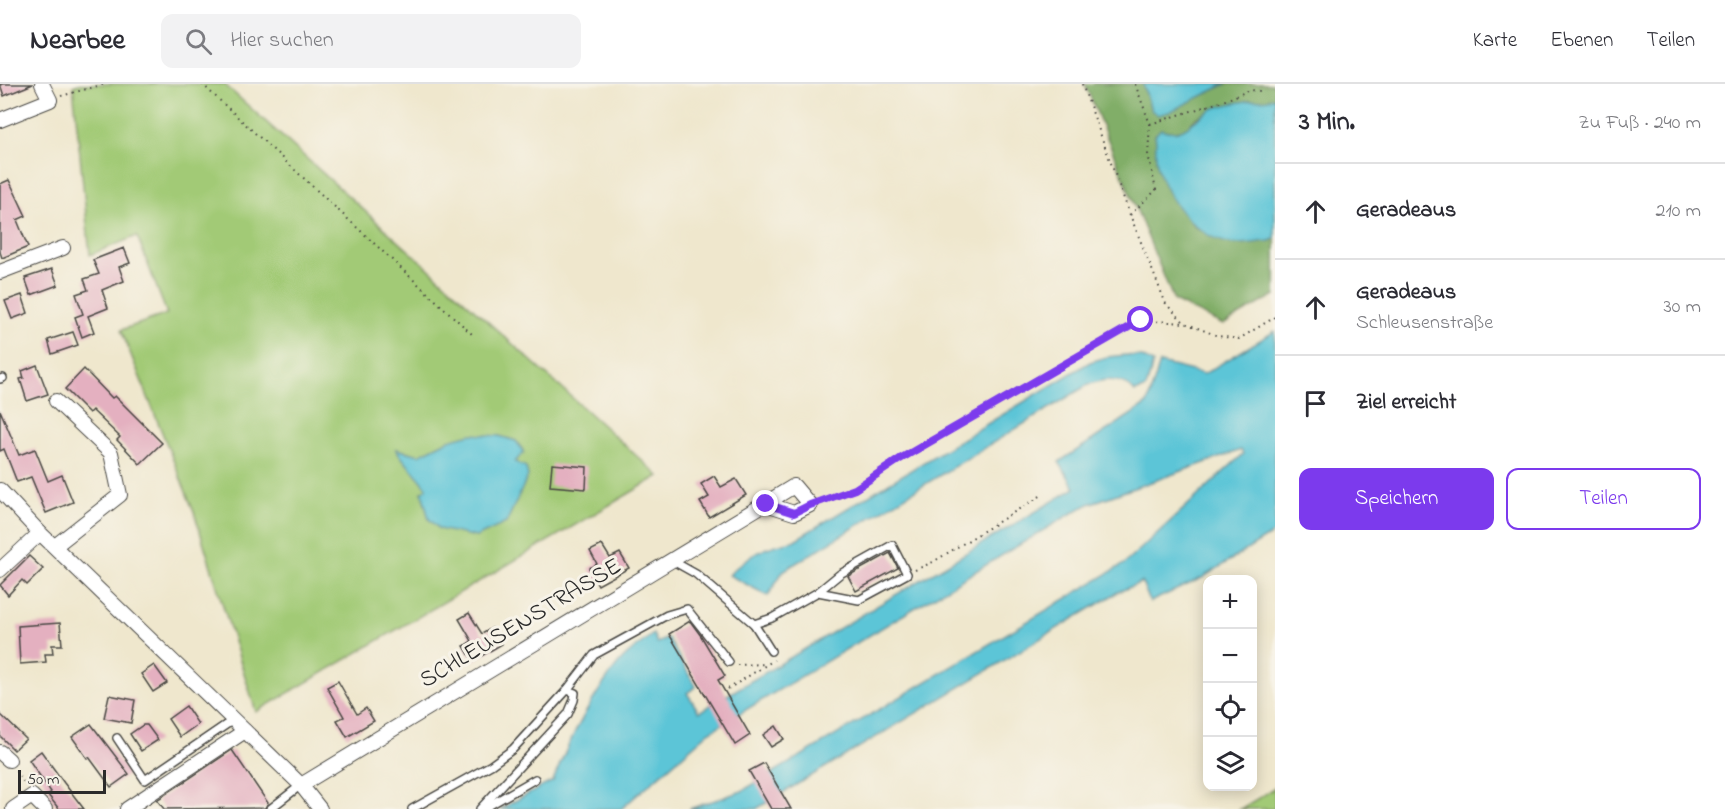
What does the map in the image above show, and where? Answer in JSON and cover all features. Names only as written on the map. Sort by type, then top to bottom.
[{"type":"street","points":[[0,120],[50,100],[42,84]]},
{"type":"street","points":[[0,272],[63,248]]},
{"type":"street","points":[[55,546],[120,495],[111,453],[56,401]]},
{"type":"street","name":"SCHLEUSENSTRASSE","points":[[301,785],[794,486],[810,505]]},
{"type":"street","points":[[0,490],[40,533],[301,785],[320,809]]},
{"type":"street","points":[[766,504],[794,513],[810,505]]},
{"type":"street","points":[[0,570],[40,533]]},
{"type":"street","points":[[127,809],[143,805],[245,731]]},
{"type":"street","points":[[13,809],[32,796],[45,809]]},
{"type":"lane","points":[[754,624],[772,618],[818,592],[840,574],[892,544],[907,574],[859,600],[818,592]]},
{"type":"lane","points":[[671,560],[696,574],[754,624],[771,651]]},
{"type":"lane","points":[[412,809],[491,765],[513,749],[567,690],[594,655],[667,615],[687,609],[729,662]]},
{"type":"lane","points":[[481,809],[568,714],[575,693],[567,690]]},
{"type":"lane","points":[[117,738],[145,780],[233,720]]},
{"type":"lane","points":[[481,809],[535,778]]},
{"type":"lane","points":[[270,809],[301,785]]},
{"type":"path","points":[[50,100],[105,84]]},
{"type":"path","points":[[202,84],[472,335]]},
{"type":"path","points":[[1082,84],[1130,215],[1166,304],[1185,323]]},
{"type":"path","points":[[1130,215],[1156,190],[1148,154],[1150,124],[1135,84]]},
{"type":"path","points":[[1150,124],[1250,90],[1262,91]]},
{"type":"path","points":[[810,505],[855,489],[900,459],[1141,320],[1185,323],[1218,336],[1239,339],[1275,317]]},
{"type":"path","points":[[907,574],[933,562],[1042,495]]},
{"type":"path","points":[[729,689],[777,659],[771,651]]},
{"type":"path","points":[[729,662],[739,665],[768,664]]},
{"type":"path","points":[[4,756],[32,796]]},
{"type":"green space","points":[[80,84],[224,84],[659,476],[256,712],[194,512],[121,330],[167,314],[137,236],[90,255],[73,86]],"holes":[[[499,436],[516,441],[524,452],[514,462],[520,492],[506,523],[476,537],[429,519],[422,492],[427,488],[397,449],[419,455],[449,440]]]},
{"type":"green space","points":[[1085,84],[1143,84],[1151,110],[1189,101],[1226,84],[1271,84],[1275,86],[1275,97],[1269,100],[1251,100],[1216,108],[1196,118],[1185,130],[1155,135],[1156,159],[1162,179],[1171,196],[1196,228],[1270,241],[1275,238],[1275,295],[1223,325],[1174,301]]},
{"type":"green space","points":[[1275,788],[1275,809],[1240,809]]},
{"type":"water","points":[[1143,84],[1226,84],[1169,112],[1158,115],[1151,110]]},
{"type":"water","points":[[1275,97],[1275,238],[1270,241],[1228,243],[1215,238],[1191,222],[1172,198],[1159,171],[1155,135],[1161,129],[1177,131],[1183,129],[1219,107]]},
{"type":"water","points":[[1275,331],[1275,532],[1207,575],[1203,575],[1202,578],[1150,602],[1142,582],[1118,592],[756,809],[689,809],[742,791],[1124,564],[1243,454],[1241,450],[1077,510],[709,732],[621,809],[500,809],[553,781],[581,720],[608,677],[626,656],[653,634],[657,643],[668,638],[696,687],[687,693],[699,712],[1075,488],[1059,462],[1147,404],[1160,363],[1204,374]]},
{"type":"water","points":[[1126,355],[1142,357],[1153,363],[1146,388],[1135,392],[1125,384],[1112,380],[1099,381],[1086,386],[783,571],[768,596],[729,575],[750,557],[774,546],[793,541],[1090,362]]},
{"type":"water","points":[[471,434],[499,436],[516,441],[524,452],[515,462],[526,467],[528,476],[506,523],[476,537],[439,529],[429,519],[422,492],[427,488],[396,449],[419,455],[449,440]]},
{"type":"building","points":[[0,84],[33,84],[4,96]]},
{"type":"building","points":[[9,180],[26,216],[17,220],[28,247],[2,258],[0,252],[0,184]]},
{"type":"building","points":[[124,248],[130,263],[119,267],[124,281],[102,290],[108,308],[88,316],[94,332],[82,337],[75,317],[83,314],[76,294],[88,290],[84,279],[99,274],[93,260]]},
{"type":"building","points":[[52,269],[58,285],[31,295],[25,278]]},
{"type":"building","points":[[22,295],[28,313],[12,319],[5,301]]},
{"type":"building","points":[[73,332],[78,345],[52,354],[48,340]]},
{"type":"building","points":[[37,365],[48,394],[27,401],[20,379],[24,378],[22,371]]},
{"type":"building","points":[[84,369],[162,443],[140,464],[117,440],[120,437],[92,410],[89,413],[65,389]]},
{"type":"building","points":[[0,410],[19,455],[35,449],[48,481],[62,475],[73,502],[46,513],[31,477],[17,482],[4,449],[0,451]]},
{"type":"building","points":[[552,464],[587,467],[586,489],[550,486]]},
{"type":"building","points":[[714,476],[721,487],[736,479],[746,495],[709,517],[700,502],[709,497],[701,484]]},
{"type":"building","points":[[602,545],[610,558],[620,553],[629,568],[598,585],[589,568],[597,564],[590,551]]},
{"type":"building","points":[[890,553],[898,568],[856,591],[848,576]]},
{"type":"building","points":[[29,556],[43,569],[27,585],[22,580],[8,595],[0,585]]},
{"type":"building","points":[[469,613],[482,634],[492,628],[502,644],[473,661],[464,646],[472,641],[459,619]]},
{"type":"building","points":[[690,621],[725,676],[718,680],[750,735],[735,745],[669,634]]},
{"type":"building","points":[[60,623],[62,645],[52,645],[53,654],[45,654],[46,662],[20,664],[18,626]]},
{"type":"building","points":[[154,665],[167,683],[153,692],[141,674]]},
{"type":"building","points":[[338,681],[357,714],[366,708],[374,721],[347,737],[337,720],[344,717],[327,687]]},
{"type":"building","points":[[109,695],[135,700],[131,723],[104,718]]},
{"type":"building","points":[[186,706],[198,724],[180,737],[168,719]]},
{"type":"building","points":[[0,714],[26,739],[14,750],[0,736]]},
{"type":"building","points":[[91,724],[129,774],[111,787],[72,737]]},
{"type":"building","points":[[143,725],[147,725],[158,740],[141,751],[130,734]]},
{"type":"building","points":[[776,726],[784,739],[771,747],[763,735]]},
{"type":"building","points":[[232,750],[268,803],[265,808],[164,809],[157,800]]},
{"type":"building","points":[[41,751],[84,809],[59,809],[48,795],[51,792],[29,760]]},
{"type":"building","points":[[764,763],[791,809],[771,809],[749,771]]},
{"type":"route","points":[[766,504],[794,513],[855,489],[900,459],[1125,327],[1141,320]]}]
